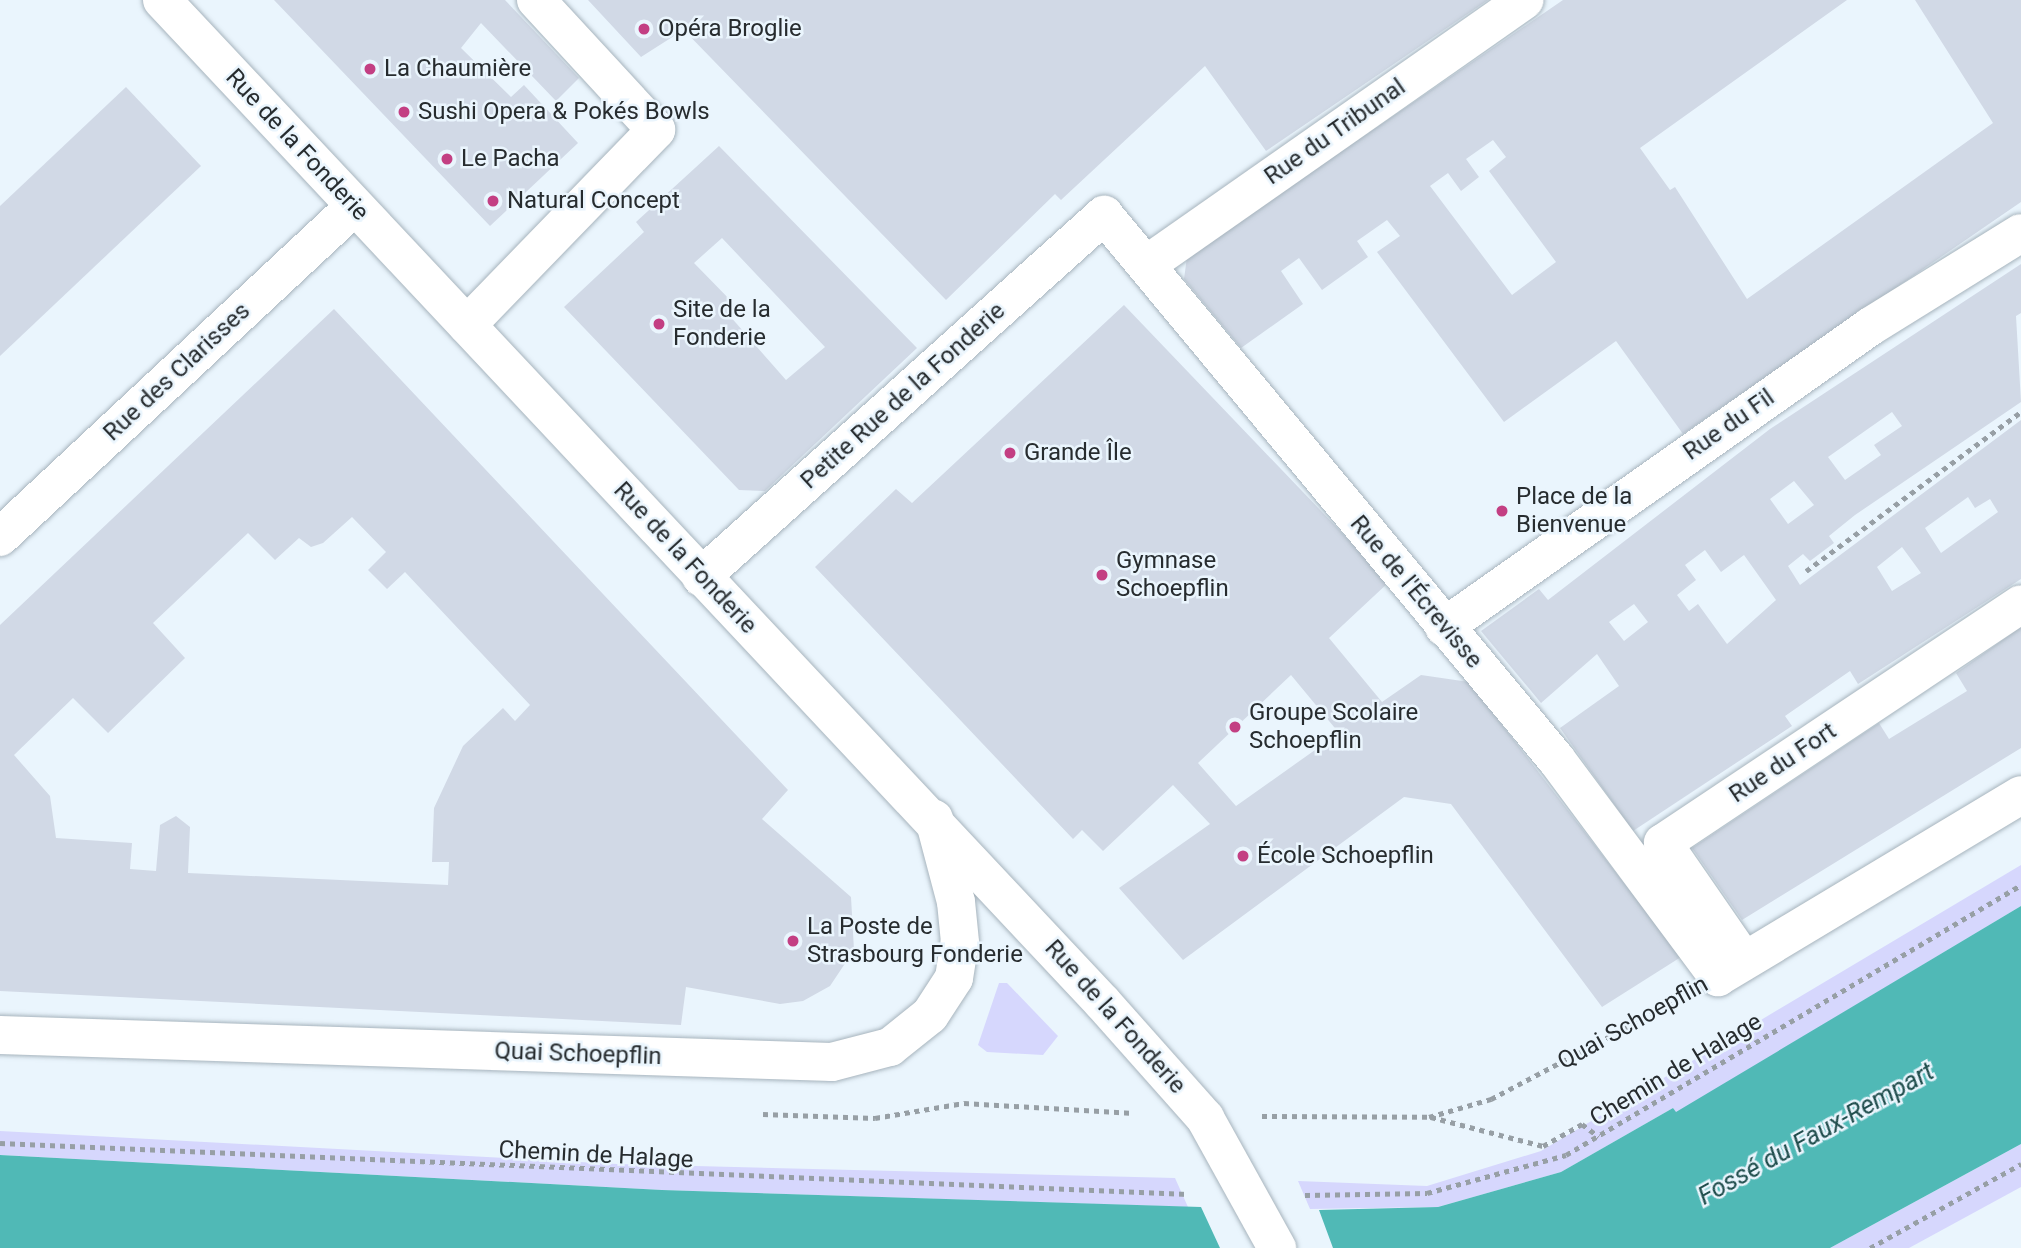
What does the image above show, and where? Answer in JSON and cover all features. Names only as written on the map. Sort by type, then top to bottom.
[{"type":"street","name":"Rue de la Fonderie","points":[[162,0],[701,577],[932,814],[1205,1118],[1250,1191],[1277,1248]]},
{"type":"street","points":[[467,325],[656,130],[536,0]]},
{"type":"street","name":"Rue du Tribunal","points":[[1146,265],[1524,0]]},
{"type":"street","name":"Rue des Clarisses","points":[[0,537],[354,207]]},
{"type":"street","name":"Rue de l'Écrevisse","points":[[1104,215],[1444,627],[1731,968]]},
{"type":"street","name":"Petite Rue de la Fonderie","points":[[701,577],[1104,215]]},
{"type":"street","name":"Rue du Fil","points":[[1444,627],[1871,326],[2021,233]]},
{"type":"street","name":"Rue du Fort","points":[[1731,968],[1663,843],[2021,604]]},
{"type":"street","points":[[1731,968],[2021,795]]},
{"type":"street","name":"Quai Schoepflin","points":[[0,1035],[832,1062],[890,1047],[930,1015],[954,978],[960,942],[956,902],[932,814]]},
{"type":"path","points":[[1806,571],[2021,412]]},
{"type":"path","name":"Chemin de Halage","points":[[1318,1196],[1427,1193],[1534,1168],[1599,1137],[2021,885]]},
{"type":"path","name":"Quai Schoepflin","points":[[1205,1118],[1429,1117],[1491,1099],[1731,968]]},
{"type":"path","points":[[1429,1117],[1543,1146],[1583,1124],[1599,1137]]},
{"type":"path","name":"Chemin de Halage","points":[[0,1143],[647,1176],[1191,1194]]},
{"type":"path","points":[[1870,1248],[2021,1164]]},
{"type":"shaded area","points":[[2021,865],[2021,906],[1676,1113],[1673,1108],[1561,1172],[1438,1207],[1310,1209],[1298,1181],[1427,1186],[1541,1151]]},
{"type":"shaded area","points":[[999,983],[1007,983],[1058,1036],[1043,1055],[987,1052],[978,1045]]},
{"type":"shaded area","points":[[0,1131],[617,1164],[1175,1178],[1188,1207],[662,1190],[0,1155]]},
{"type":"shaded area","points":[[2021,1144],[2021,1187],[1909,1248],[1830,1248]]},
{"type":"water","name":"Fossé du Faux-Rempart","points":[[2021,906],[2021,1144],[1830,1248],[1333,1248],[1319,1210],[1438,1207],[1561,1172],[1673,1108],[1676,1112]]},
{"type":"water","points":[[0,1155],[662,1190],[1201,1207],[1220,1248],[0,1248]]},
{"type":"building","points":[[274,0],[505,0],[579,78],[556,101],[481,23],[461,48],[511,97],[524,85],[578,143],[490,226]]},
{"type":"building","points":[[588,0],[1488,0],[1266,151],[1205,66],[1061,200],[1055,194],[946,300],[677,23],[677,34],[641,57]]},
{"type":"building","points":[[1563,0],[1847,0],[1640,148],[1670,190],[1675,187],[1747,299],[1993,123],[1915,0],[2021,0],[2021,202],[1683,434],[1616,341],[1504,422],[1377,252],[1400,236],[1387,220],[1357,241],[1368,257],[1322,290],[1299,258],[1281,271],[1303,304],[1241,348],[1184,279],[1187,257]],"holes":[[[1493,140],[1506,157],[1489,171],[1556,262],[1512,295],[1430,186],[1448,173],[1461,191],[1479,177],[1466,159]]]},
{"type":"building","points":[[126,87],[201,166],[0,356],[0,206]]},
{"type":"building","name":"Site de la Fonderie","points":[[719,146],[917,348],[765,491],[739,490],[564,307],[644,232],[636,222]],"holes":[[[722,238],[825,347],[786,380],[729,315],[737,307],[694,263]]]},
{"type":"building","points":[[2021,264],[2021,313],[2016,316],[2021,402],[1855,515],[1829,536],[1834,543],[1810,561],[1803,554],[1788,566],[1800,585],[2021,420],[2021,579],[1858,684],[1850,671],[1785,716],[1792,726],[1633,831],[1560,728],[1619,686],[1597,654],[1541,703],[1481,631],[1539,589],[1548,600],[1770,429]],"holes":[[[1892,412],[1902,426],[1874,445],[1881,455],[1845,480],[1828,457]],[[1794,481],[1814,505],[1788,524],[1770,499]],[[1968,497],[1975,508],[1990,499],[1998,512],[1941,553],[1925,528]],[[1902,547],[1921,573],[1892,591],[1877,567]],[[1705,550],[1721,572],[1744,555],[1776,600],[1727,644],[1698,604],[1689,611],[1677,595],[1696,580],[1685,565]],[[1634,604],[1648,622],[1624,641],[1609,622]]]},
{"type":"building","name":"Groupe Scolaire Schoepflin","points":[[1124,305],[1389,582],[1329,638],[1382,702],[1421,675],[1469,682],[1681,957],[1602,1007],[1451,804],[1404,797],[1183,960],[1119,888],[1210,824],[1173,785],[1103,851],[1082,830],[1073,839],[815,567],[896,489],[912,503]],"holes":[[[1291,675],[1339,733],[1236,806],[1198,763]]]},
{"type":"building","points":[[334,309],[788,790],[762,819],[851,897],[854,950],[830,986],[803,1001],[780,1004],[686,987],[681,1025],[0,991],[0,625]],"holes":[[[352,517],[386,552],[368,570],[387,589],[405,572],[530,705],[515,721],[503,708],[463,746],[434,808],[432,862],[449,862],[448,885],[188,873],[190,827],[176,816],[160,825],[156,871],[130,869],[132,843],[56,838],[50,796],[14,755],[73,698],[108,733],[185,658],[153,623],[248,533],[275,560],[299,538],[311,547],[323,543]]]},
{"type":"building","points":[[2021,627],[2021,748],[1742,920],[1692,848],[1879,723],[1889,739],[1967,691],[1956,673]]},
{"type":"place","name":"Opéra Broglie","points":[[644,29]]},
{"type":"place","name":"La Chaumière","points":[[370,69]]},
{"type":"place","name":"Sushi Opera & Pokés Bowls","points":[[404,112]]},
{"type":"place","name":"Le Pacha","points":[[447,159]]},
{"type":"place","name":"Natural Concept","points":[[493,201]]},
{"type":"place","name":"Site de la Fonderie","points":[[659,324]]},
{"type":"place","name":"Grande Île","points":[[1010,453]]},
{"type":"place","name":"Place de la Bienvenue","points":[[1502,511]]},
{"type":"place","name":"Gymnase Schoepflin","points":[[1102,575]]},
{"type":"place","name":"Groupe Scolaire Schoepflin","points":[[1235,727]]},
{"type":"place","name":"École Schoepflin","points":[[1243,856]]},
{"type":"place","name":"La Poste de Strasbourg Fonderie","points":[[793,941]]}]
